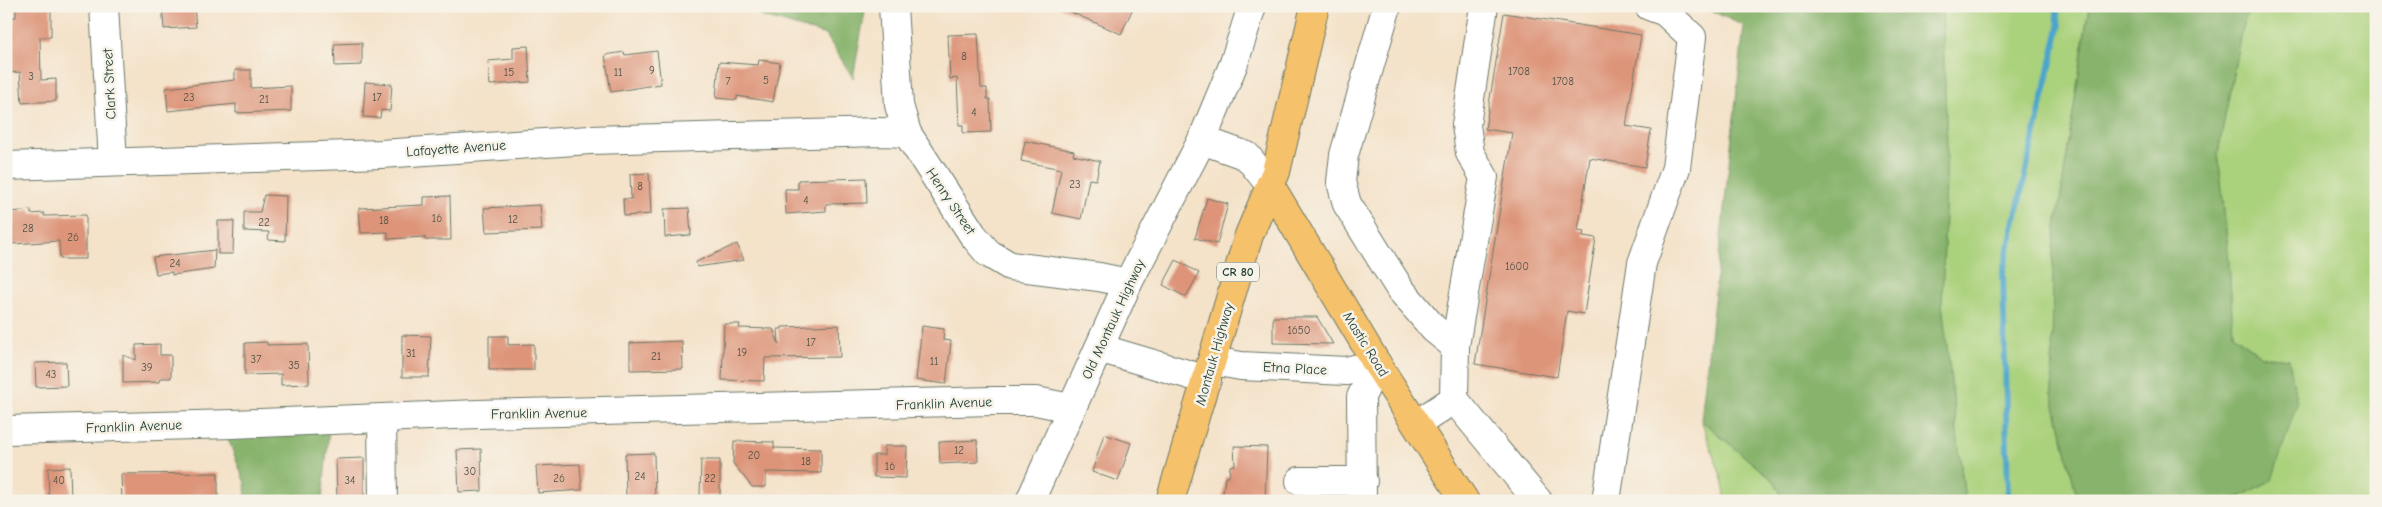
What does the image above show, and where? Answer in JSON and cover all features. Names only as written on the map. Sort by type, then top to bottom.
[{"type":"main road","name":"Montauk Highway","points":[[1170,501],[1249,235],[1276,172],[1315,6]]},
{"type":"main road","name":"Mastic Road","points":[[1270,185],[1377,364],[1465,501]]},
{"type":"street","name":"Clark Street","points":[[104,6],[113,162]]},
{"type":"street","name":"Henry Street","points":[[893,6],[899,105],[907,133],[973,235],[988,253],[1010,266],[1076,273],[1128,283]]},
{"type":"street","name":"Old Montauk Highway","points":[[1030,501],[1070,408],[1128,283],[1202,140],[1234,63],[1252,6]]},
{"type":"street","points":[[1387,6],[1344,155],[1341,182],[1346,204],[1400,289],[1434,329],[1455,346]]},
{"type":"street","points":[[1484,6],[1466,126],[1470,153],[1484,177],[1455,346],[1454,399],[1538,501]]},
{"type":"street","points":[[1606,501],[1642,263],[1676,168],[1692,38],[1665,12],[1649,6]]},
{"type":"street","name":"Lafayette Avenue","points":[[6,166],[113,162],[196,162],[382,154],[590,140],[880,132],[907,133]]},
{"type":"street","points":[[1202,140],[1247,156],[1270,185]]},
{"type":"street","name":"Etna Place","points":[[1099,348],[1210,370],[1241,366],[1346,371],[1377,364]]},
{"type":"street","points":[[1300,481],[1363,491],[1361,397],[1377,364]]},
{"type":"street","points":[[1417,424],[1454,399]]},
{"type":"street","name":"Franklin Avenue","points":[[6,430],[993,401],[1036,401],[1070,408]]},
{"type":"street","points":[[382,418],[383,501]]},
{"type":"green space","points":[[761,6],[866,6],[853,78],[826,35],[761,16]]},
{"type":"green space","points":[[1701,6],[1942,6],[1947,148],[1942,304],[1965,501],[1784,501],[1775,482],[1701,420],[1744,26]]},
{"type":"green space","points":[[1942,6],[2089,6],[2053,248],[2052,393],[2078,501],[1965,501],[1942,304],[1947,148]]},
{"type":"green space","points":[[2089,6],[2250,6],[2242,27],[2218,153],[2229,261],[2233,334],[2261,356],[2289,359],[2297,403],[2272,480],[2232,501],[2078,501],[2052,393],[2053,248]]},
{"type":"green space","points":[[2250,6],[2376,6],[2376,501],[2232,501],[2272,480],[2289,359],[2261,356],[2233,334],[2229,261],[2218,153],[2242,27]]},
{"type":"green space","points":[[1701,420],[1775,482],[1784,501],[1726,501],[1722,479]]},
{"type":"green space","points":[[329,430],[322,501],[246,501],[245,483],[227,436]]},
{"type":"building","points":[[16,6],[51,6],[51,37],[40,37],[41,80],[56,79],[56,101],[22,103],[20,72],[9,73],[9,17],[16,17]]},
{"type":"building","points":[[162,6],[194,6],[196,27],[164,29]]},
{"type":"building","points":[[1057,6],[1134,6],[1121,34]]},
{"type":"building","points":[[1504,13],[1641,35],[1626,126],[1651,130],[1645,167],[1590,158],[1578,230],[1584,231],[1583,236],[1596,238],[1584,314],[1567,311],[1557,377],[1475,364],[1512,133],[1485,129]]},
{"type":"building","points":[[978,34],[981,88],[987,88],[987,99],[990,99],[991,132],[963,133],[963,125],[959,125],[957,78],[950,79],[948,35]]},
{"type":"building","points":[[362,43],[362,65],[335,66],[334,44]]},
{"type":"building","points":[[528,46],[530,82],[490,85],[488,61],[513,59],[513,47]]},
{"type":"building","points":[[657,51],[661,84],[611,92],[605,55],[624,52],[625,55]]},
{"type":"building","points":[[759,60],[780,63],[773,102],[737,96],[737,100],[716,98],[719,62],[758,65]]},
{"type":"building","points":[[235,70],[251,70],[251,88],[291,86],[291,111],[236,113],[236,104],[168,111],[166,88],[235,80]]},
{"type":"building","points":[[365,82],[392,84],[390,111],[381,110],[380,118],[363,117]]},
{"type":"building","points":[[1025,141],[1074,151],[1073,155],[1100,161],[1096,180],[1089,179],[1081,219],[1052,213],[1061,169],[1021,161]]},
{"type":"building","points":[[649,173],[651,214],[624,216],[623,199],[631,199],[630,174]]},
{"type":"building","points":[[866,178],[867,203],[826,204],[826,211],[786,214],[785,189],[798,189],[798,180]]},
{"type":"building","points":[[264,195],[286,196],[285,241],[268,240],[269,232],[244,231],[244,212],[260,212]]},
{"type":"building","points":[[450,196],[451,240],[425,240],[425,237],[388,239],[388,232],[361,233],[359,208],[424,205],[424,197]]},
{"type":"building","points":[[1207,198],[1228,204],[1217,244],[1195,238]]},
{"type":"building","points":[[540,205],[542,230],[486,232],[484,208]]},
{"type":"building","points":[[689,208],[691,235],[665,237],[664,209]]},
{"type":"building","points":[[31,210],[31,214],[44,213],[44,216],[86,215],[86,259],[60,259],[59,241],[13,244],[11,212]]},
{"type":"building","points":[[218,221],[234,221],[233,254],[218,254]]},
{"type":"building","points":[[737,244],[744,260],[697,267],[696,262]]},
{"type":"building","points":[[215,250],[214,269],[172,275],[172,272],[156,274],[153,257]]},
{"type":"building","points":[[1176,260],[1199,273],[1186,297],[1163,285]]},
{"type":"building","points":[[1273,317],[1317,317],[1333,344],[1273,343]]},
{"type":"building","points":[[724,324],[740,324],[739,328],[773,329],[779,344],[778,329],[782,329],[782,327],[839,325],[840,357],[765,358],[764,381],[722,380]]},
{"type":"building","points":[[922,326],[944,329],[943,340],[951,341],[946,384],[916,380]]},
{"type":"building","points":[[402,335],[431,336],[429,377],[402,377]]},
{"type":"building","points":[[489,336],[508,336],[508,345],[534,344],[534,370],[489,370]]},
{"type":"building","points":[[682,341],[683,369],[630,370],[630,343]]},
{"type":"building","points":[[267,342],[267,345],[308,344],[309,384],[281,385],[281,374],[245,375],[245,343]]},
{"type":"building","points":[[160,344],[160,355],[171,355],[171,378],[160,378],[159,382],[123,383],[123,355],[136,360],[136,345]]},
{"type":"building","points":[[66,362],[67,386],[36,387],[35,363]]},
{"type":"building","points":[[1104,434],[1131,443],[1118,481],[1092,472]]},
{"type":"building","points":[[977,440],[978,462],[940,464],[939,442]]},
{"type":"building","points":[[734,441],[774,442],[774,448],[821,449],[821,473],[766,472],[766,487],[752,487],[733,463]]},
{"type":"building","points":[[884,446],[907,446],[906,478],[874,477],[874,455],[884,455]]},
{"type":"building","points":[[1234,446],[1267,447],[1265,501],[1222,501],[1225,477],[1229,477],[1230,466],[1235,465]]},
{"type":"building","points":[[481,449],[482,491],[459,492],[457,450]]},
{"type":"building","points":[[654,453],[655,499],[626,500],[625,454]]},
{"type":"building","points":[[364,458],[364,501],[337,501],[336,459]]},
{"type":"building","points":[[701,460],[720,460],[720,496],[700,496]]},
{"type":"building","points":[[580,464],[582,490],[538,493],[536,466]]},
{"type":"building","points":[[70,467],[71,501],[49,501],[48,468]]},
{"type":"building","points":[[218,473],[218,501],[122,501],[121,474]]},
{"type":"waterway","points":[[2008,501],[2003,272],[2059,27],[2056,6]]}]
